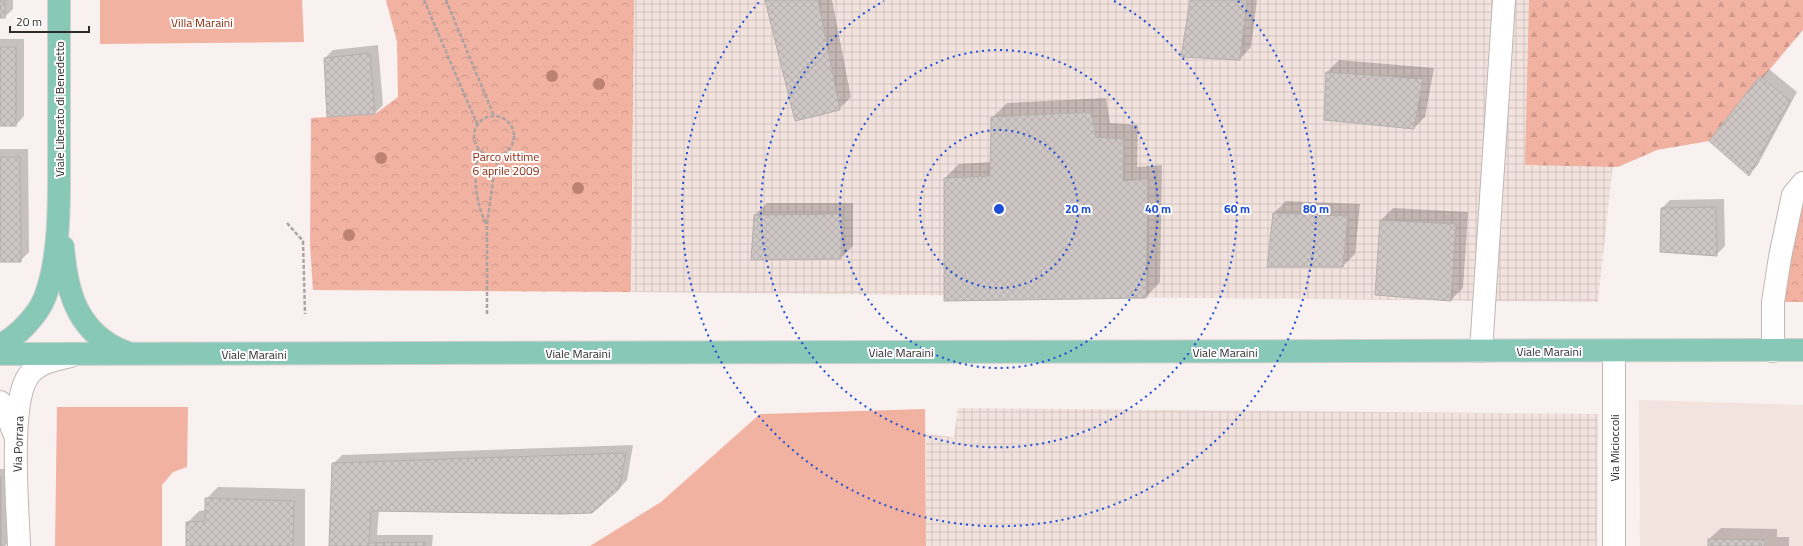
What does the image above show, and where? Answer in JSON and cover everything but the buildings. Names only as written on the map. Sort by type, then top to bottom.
[{"type":"main road","name":"Viale Liberato di Benedetto","points":[[59,0],[59,194]]},
{"type":"main road","points":[[0,345],[17,333],[34,315],[45,298],[54,266],[59,194]]},
{"type":"main road","points":[[59,194],[65,266],[70,292],[77,310],[89,328],[106,342],[129,354]]},
{"type":"main road","name":"Viale Maraini","points":[[0,354],[1803,350]]},
{"type":"street","points":[[1481,351],[1504,0]]},
{"type":"street","points":[[1773,350],[1773,302],[1780,257],[1793,196],[1803,182]]},
{"type":"street","name":"Via Micioccoli","points":[[1614,351],[1614,546]]},
{"type":"street","name":"Via Porrara","points":[[19,546],[15,436],[23,386],[29,375],[44,362],[78,354]]},
{"type":"street","points":[[0,402],[5,409],[15,436]]},
{"type":"path","points":[[424,0],[477,124]]},
{"type":"path","points":[[446,0],[494,116]]},
{"type":"path","points":[[478,149],[487,155],[499,155],[504,153],[512,145],[514,134],[509,123],[500,117],[494,116],[485,118],[477,124],[474,134],[478,149],[476,168],[478,205],[487,225]]},
{"type":"path","points":[[488,314],[487,225],[499,155]]},
{"type":"path","points":[[287,223],[303,241],[305,314]]},
{"type":"shaded area","points":[[634,0],[1757,0],[1615,145],[1598,302],[632,292]]},
{"type":"shaded area","points":[[1639,400],[1803,405],[1803,546],[1640,546]]},
{"type":"shaded area","points":[[958,408],[1598,414],[1597,546],[926,546],[926,434],[954,437]]},
{"type":"green space","name":"Villa Maraini","points":[[100,0],[302,0],[304,42],[100,44]]},
{"type":"green space","name":"Parco vittime 6 aprile 2009","points":[[386,0],[634,0],[631,292],[313,290],[310,245],[311,118],[375,114],[398,97],[397,42]]},
{"type":"green space","points":[[1529,0],[1803,0],[1803,30],[1709,141],[1657,150],[1618,167],[1525,165]]},
{"type":"green space","points":[[1803,183],[1803,302],[1773,302]]},
{"type":"green space","points":[[57,407],[188,407],[187,467],[173,472],[162,485],[162,546],[55,546]]},
{"type":"green space","points":[[925,409],[926,546],[590,546],[661,502],[760,414]]}]
